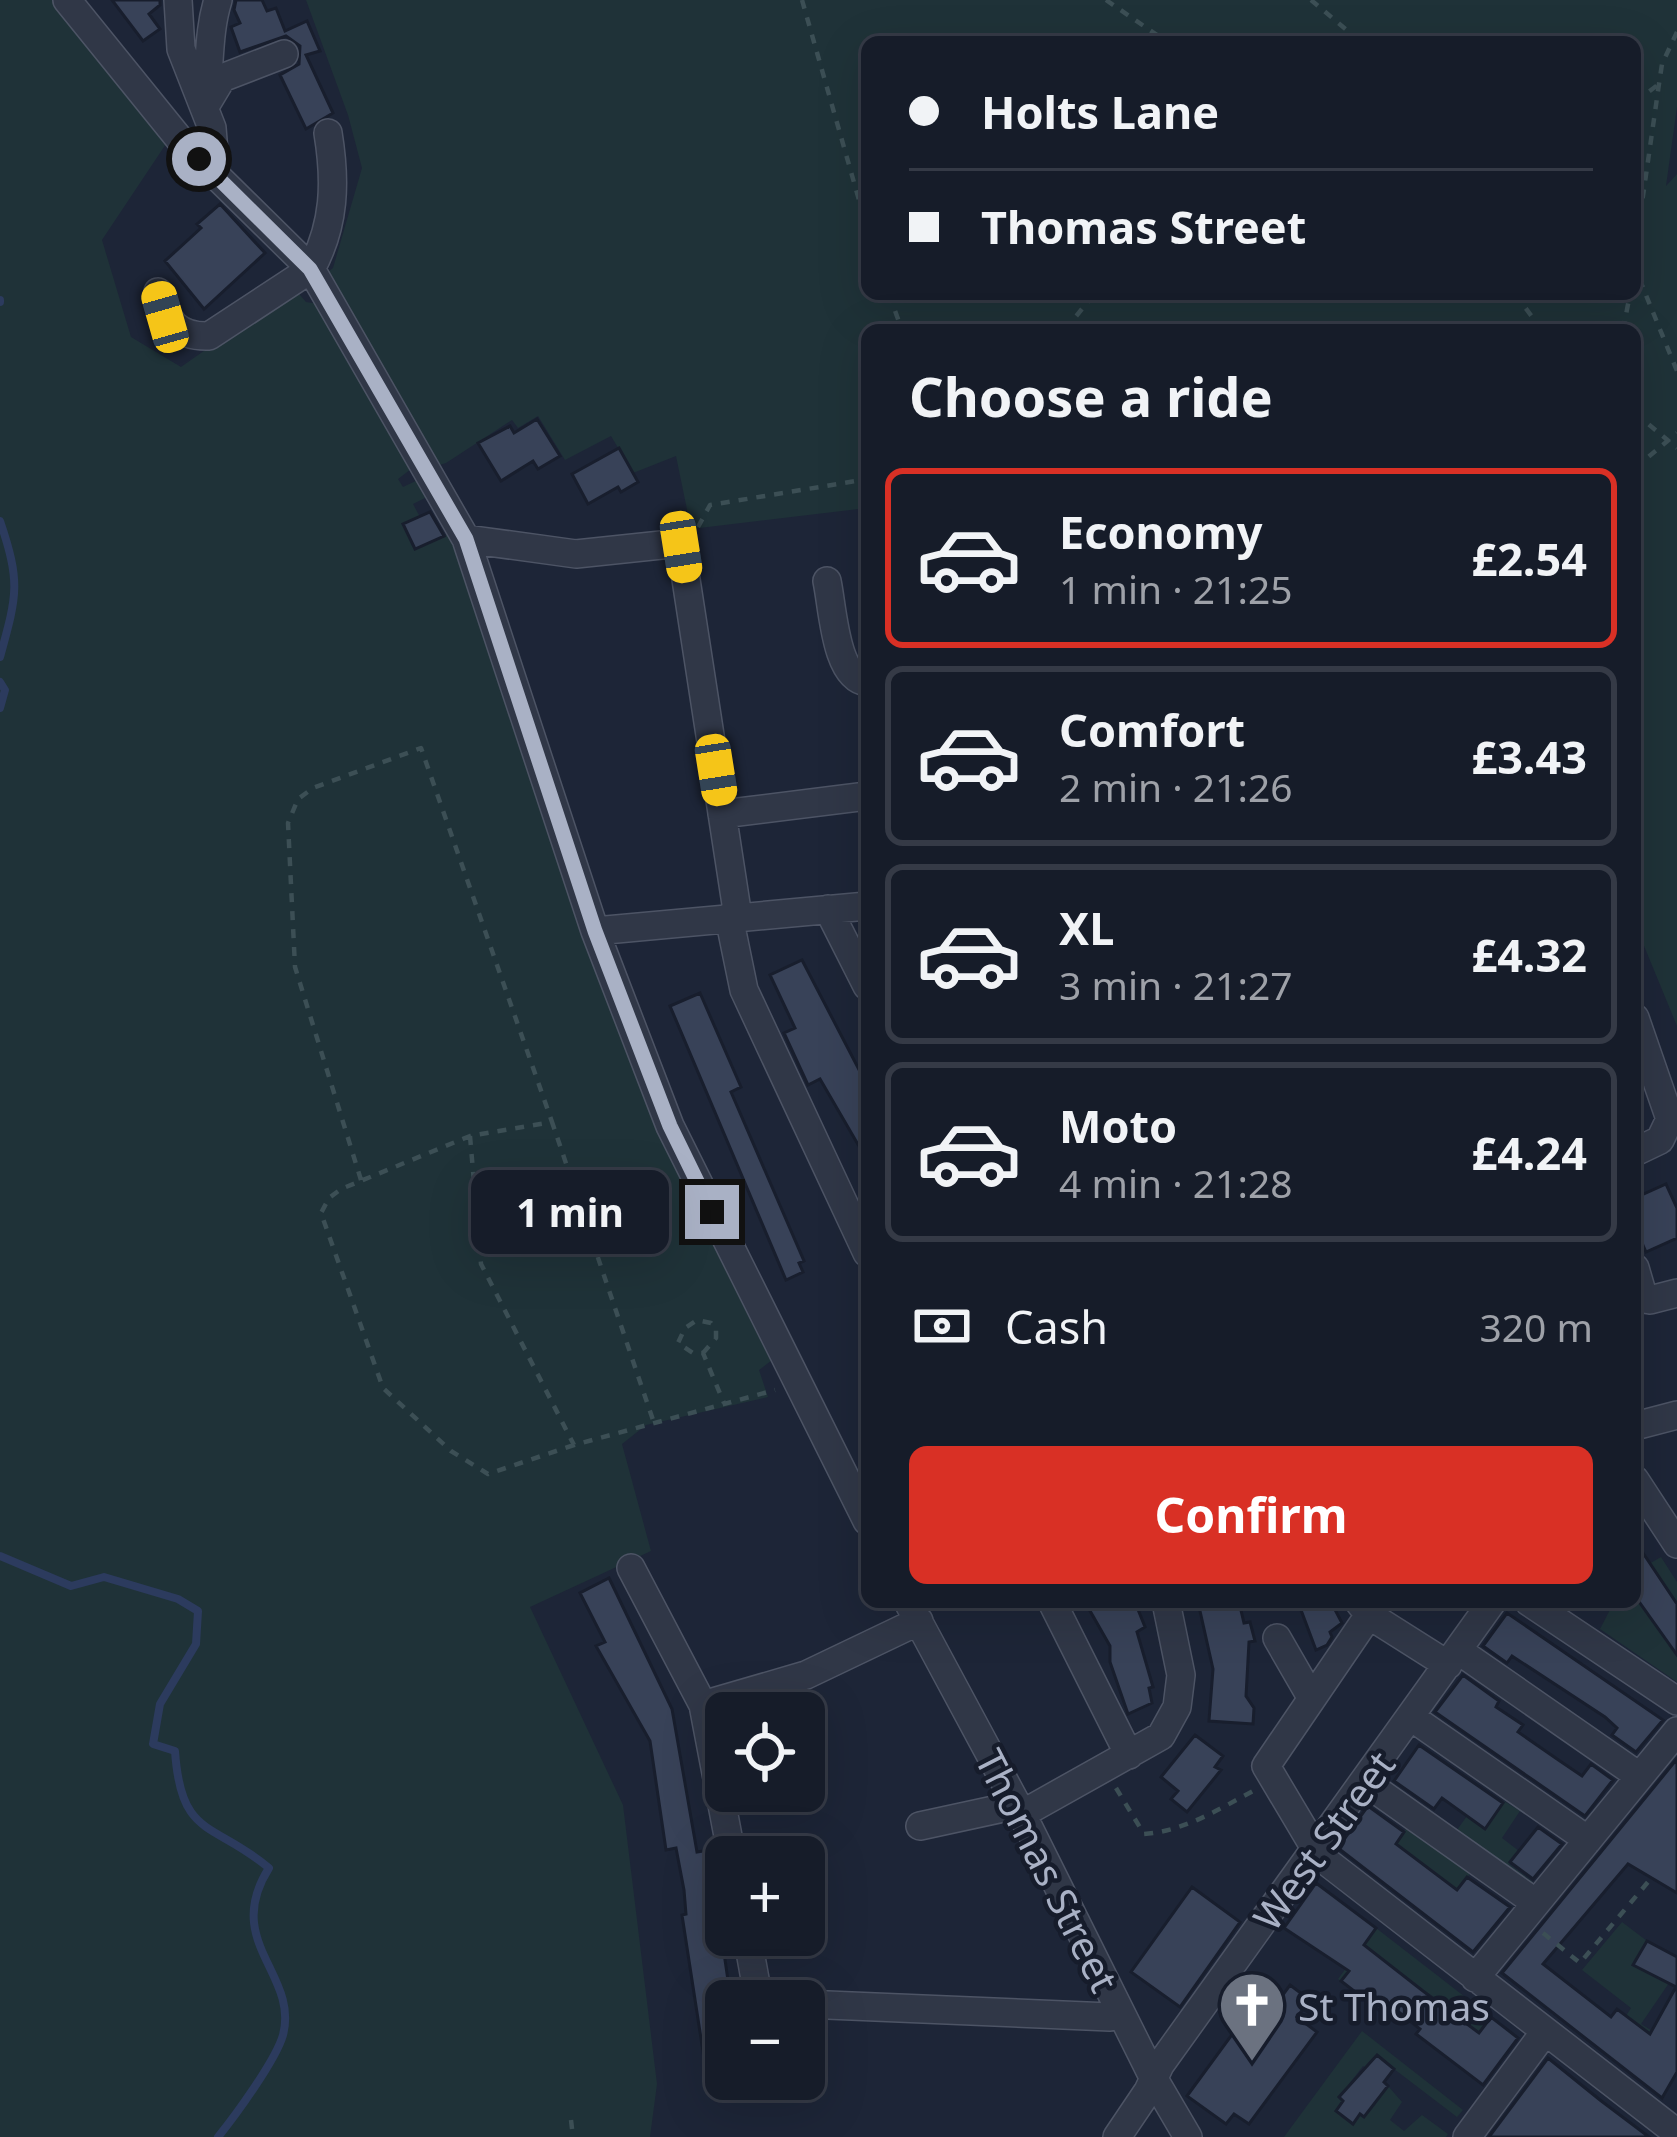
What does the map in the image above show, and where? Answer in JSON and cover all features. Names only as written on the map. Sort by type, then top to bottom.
[{"type":"street","points":[[178,0],[182,49],[212,128],[216,176]]},
{"type":"street","points":[[204,107],[210,77],[210,26],[218,0]]},
{"type":"street","points":[[80,7],[181,141],[310,269],[466,539],[595,931],[670,1126],[861,1509]]},
{"type":"street","points":[[204,107],[222,78],[284,54]]},
{"type":"street","points":[[158,292],[165,317],[178,329],[189,337],[209,336],[310,269],[327,230],[336,179],[328,133]]},
{"type":"street","points":[[466,539],[576,554],[676,545],[722,814],[744,990],[861,1240]]},
{"type":"street","points":[[827,581],[844,670],[861,682]]},
{"type":"street","points":[[722,814],[861,797]]},
{"type":"street","points":[[595,931],[861,906]]},
{"type":"street","points":[[828,909],[861,974]]},
{"type":"street","points":[[1641,1035],[1670,1119],[1660,1140],[1641,1149]]},
{"type":"street","points":[[1641,1299],[1677,1293]]},
{"type":"street","points":[[1641,1424],[1677,1415]]},
{"type":"street","points":[[1641,1489],[1677,1544]]},
{"type":"street","points":[[631,1568],[704,1705],[728,1836]]},
{"type":"street","points":[[1054,1608],[1117,1762]]},
{"type":"street","points":[[920,1826],[1020,1809],[1161,1736],[1177,1707],[1181,1676],[1167,1608]]},
{"type":"street","points":[[1639,1776],[1454,1658],[1364,1608],[1271,1772],[1316,1850],[1544,2033],[1674,2126]]},
{"type":"street","name":"West Street","points":[[1117,2137],[1160,2065],[1488,1608]]},
{"type":"street","points":[[1538,1608],[1677,1702]]},
{"type":"street","points":[[704,1705],[806,1675],[914,1612]]},
{"type":"street","name":"Thomas Street","points":[[914,1612],[1188,2137]]},
{"type":"street","points":[[1276,1638],[1311,1697]]},
{"type":"street","points":[[1411,1717],[1588,1840]]},
{"type":"street","points":[[1475,1978],[1535,1915],[1588,1840],[1677,1731]]},
{"type":"street","points":[[1365,1782],[1535,1915]]},
{"type":"street","points":[[825,2005],[1110,2018],[1120,2012]]},
{"type":"street","points":[[1467,2137],[1544,2033]]},
{"type":"path","points":[[802,0],[861,207]]},
{"type":"path","points":[[1106,0],[1158,36]]},
{"type":"path","points":[[1311,0],[1354,36]]},
{"type":"path","points":[[1641,219],[1662,64],[1677,32]]},
{"type":"path","points":[[1641,98],[1659,84]]},
{"type":"path","points":[[1641,291],[1677,371]]},
{"type":"path","points":[[1070,324],[1089,300]]},
{"type":"path","points":[[1641,418],[1677,448]]},
{"type":"path","points":[[1641,463],[1677,433]]},
{"type":"path","points":[[676,545],[695,532],[710,505],[861,479]]},
{"type":"path","points":[[361,1180],[295,968],[288,823],[298,799],[313,788],[421,748],[654,1423]]},
{"type":"path","points":[[552,1122],[470,1136],[329,1198],[322,1213],[383,1388],[451,1451],[488,1474],[574,1445],[798,1383]]},
{"type":"path","points":[[470,1136],[481,1264],[574,1445]]},
{"type":"path","points":[[697,1320],[711,1323],[716,1330],[716,1338],[704,1353],[693,1353],[678,1343],[685,1328],[697,1320]]},
{"type":"path","points":[[704,1353],[724,1403]]},
{"type":"path","points":[[1117,1762],[1144,1834],[1196,1821],[1271,1772]]},
{"type":"path","points":[[1535,1915],[1580,1963],[1648,1882]]},
{"type":"path","points":[[571,2120],[574,2137]]},
{"type":"shaded area","points":[[0,0],[53,0],[168,141],[102,240],[131,337],[181,367],[294,288],[306,302],[326,305],[415,466],[398,479],[403,487],[420,479],[429,496],[413,504],[420,517],[404,525],[415,549],[449,534],[593,951],[776,1357],[759,1370],[768,1397],[646,1425],[622,1444],[651,1551],[530,1607],[623,1805],[657,2084],[650,2137],[0,2137]]},
{"type":"shaded area","points":[[306,0],[1677,0],[1677,107],[1666,186],[1677,174],[1677,1026],[1641,939],[1641,324],[861,324],[861,509],[691,529],[676,456],[633,473],[611,436],[565,460],[538,416],[518,428],[512,420],[436,466],[328,272],[362,168]]},
{"type":"shaded area","points":[[1661,1557],[1677,1582],[1677,1604],[1647,1613],[1677,1656],[1677,1682],[1600,1629],[1611,1608],[1641,1608],[1641,1594],[1660,1583],[1649,1564]]},
{"type":"shaded area","points":[[1504,1801],[1520,1811],[1502,1838],[1519,1851],[1509,1864],[1533,1882],[1527,1889],[1452,1837],[1467,1816],[1485,1828]]},
{"type":"shaded area","points":[[1411,1822],[1474,1867],[1465,1881],[1474,1906],[1400,1857],[1387,1828],[1400,1837]]},
{"type":"shaded area","points":[[1622,1922],[1647,1941],[1634,1965],[1669,1983],[1641,2024],[1662,2037],[1634,2046],[1620,2065],[1614,2060],[1632,2036],[1632,2021],[1626,2016],[1631,2008],[1582,1970]]},
{"type":"shaded area","points":[[1376,1928],[1491,2017],[1478,2035],[1456,2045],[1404,2016],[1423,1990],[1368,1948],[1338,1979]]},
{"type":"shaded area","points":[[1362,2031],[1463,2110],[1457,2117],[1377,2056],[1339,2097],[1343,2101],[1336,2111],[1353,2123],[1360,2114],[1364,2117],[1388,2086],[1402,2102],[1390,2120],[1404,2131],[1422,2115],[1446,2137],[1284,2137]]},
{"type":"building","points":[[112,0],[160,0],[149,14],[160,29],[143,41]]},
{"type":"building","points":[[236,0],[262,0],[267,11],[276,8],[285,31],[307,21],[320,51],[306,55],[333,113],[306,129],[280,75],[299,64],[300,46],[286,36],[240,52],[231,27],[240,23],[234,10]]},
{"type":"building","points":[[220,204],[265,253],[204,309],[165,261]]},
{"type":"building","points":[[537,419],[560,456],[538,469],[533,461],[501,481],[478,443],[510,426],[514,433]]},
{"type":"building","points":[[619,448],[638,482],[588,504],[572,474]]},
{"type":"building","points":[[430,512],[444,536],[415,549],[403,524]]},
{"type":"building","points":[[802,960],[861,1073],[861,1150],[820,1079],[808,1085],[784,1033],[795,1028],[770,975]]},
{"type":"building","points":[[700,993],[741,1087],[731,1092],[804,1261],[799,1263],[803,1272],[786,1280],[670,1006]]},
{"type":"building","points":[[1666,1184],[1677,1208],[1677,1238],[1646,1252],[1641,1241],[1641,1195]]},
{"type":"building","points":[[1641,1550],[1677,1604],[1677,1655],[1641,1604]]},
{"type":"building","points":[[609,1578],[672,1709],[697,1852],[705,1851],[705,1956],[724,1956],[728,1980],[705,1980],[705,2058],[682,1915],[686,1914],[684,1890],[676,1848],[666,1850],[650,1741],[596,1646],[605,1642],[580,1593]]},
{"type":"building","points":[[1088,1608],[1137,1608],[1145,1627],[1137,1632],[1153,1687],[1149,1688],[1152,1703],[1128,1714],[1110,1662],[1110,1646]]},
{"type":"building","points":[[1199,1608],[1240,1608],[1255,1641],[1249,1642],[1246,1696],[1254,1708],[1253,1724],[1209,1721],[1213,1669]]},
{"type":"building","points":[[1300,1608],[1334,1608],[1342,1623],[1330,1632],[1327,1645],[1316,1650]]},
{"type":"building","points":[[1507,1613],[1663,1720],[1636,1752],[1612,1735],[1617,1728],[1605,1717],[1512,1656],[1507,1663],[1483,1646]]},
{"type":"building","points":[[1463,1675],[1523,1725],[1518,1732],[1582,1776],[1591,1764],[1613,1780],[1585,1816],[1435,1712]]},
{"type":"building","points":[[1195,1735],[1223,1756],[1215,1767],[1221,1770],[1187,1812],[1171,1799],[1178,1791],[1161,1777]]},
{"type":"building","points":[[1419,1745],[1503,1803],[1485,1829],[1442,1798],[1434,1809],[1394,1781]]},
{"type":"building","points":[[1677,1759],[1677,1893],[1628,1864],[1543,1964],[1611,2017],[1617,2009],[1650,2034],[1676,1987],[1633,1965],[1647,1941],[1677,1957],[1677,2072],[1662,2098],[1502,1973]]},
{"type":"building","points":[[1368,1806],[1404,1832],[1396,1844],[1457,1890],[1467,1877],[1510,1907],[1473,1952],[1338,1848]]},
{"type":"building","points":[[1538,1827],[1562,1844],[1533,1879],[1510,1862]]},
{"type":"building","points":[[1316,1883],[1376,1928],[1364,1945],[1423,1991],[1479,2033],[1491,2017],[1518,2038],[1483,2085],[1416,2034],[1420,2029],[1390,2005],[1384,2014],[1341,1981],[1349,1971],[1284,1928]]},
{"type":"building","points":[[1192,1887],[1240,1922],[1180,2007],[1131,1972]]},
{"type":"building","name":"St Thomas","points":[[1290,1985],[1310,2000],[1297,2017],[1317,2032],[1249,2124],[1234,2114],[1226,2124],[1187,2096],[1250,2010],[1265,1994],[1277,2003]]},
{"type":"building","points":[[1377,2055],[1394,2069],[1384,2082],[1388,2086],[1353,2124],[1336,2111],[1343,2101],[1339,2097]]},
{"type":"building","points":[[1548,2058],[1600,2100],[1649,2137],[1489,2137]]},
{"type":"waterway","points":[[0,521],[14,589],[0,657]]},
{"type":"waterway","points":[[0,682],[5,690],[0,708]]},
{"type":"waterway","points":[[0,1556],[71,1586],[104,1577],[178,1599],[198,1611],[196,1644],[160,1704],[153,1744],[175,1751],[184,1800],[203,1825],[269,1868],[257,1894],[254,1917],[285,2013],[283,2035],[272,2059],[218,2137]]},
{"type":"place","name":"St Thomas","points":[[1252,2064]]},
{"type":"route","points":[[199,159],[310,269],[466,539],[595,931],[670,1126],[712,1212]]}]
